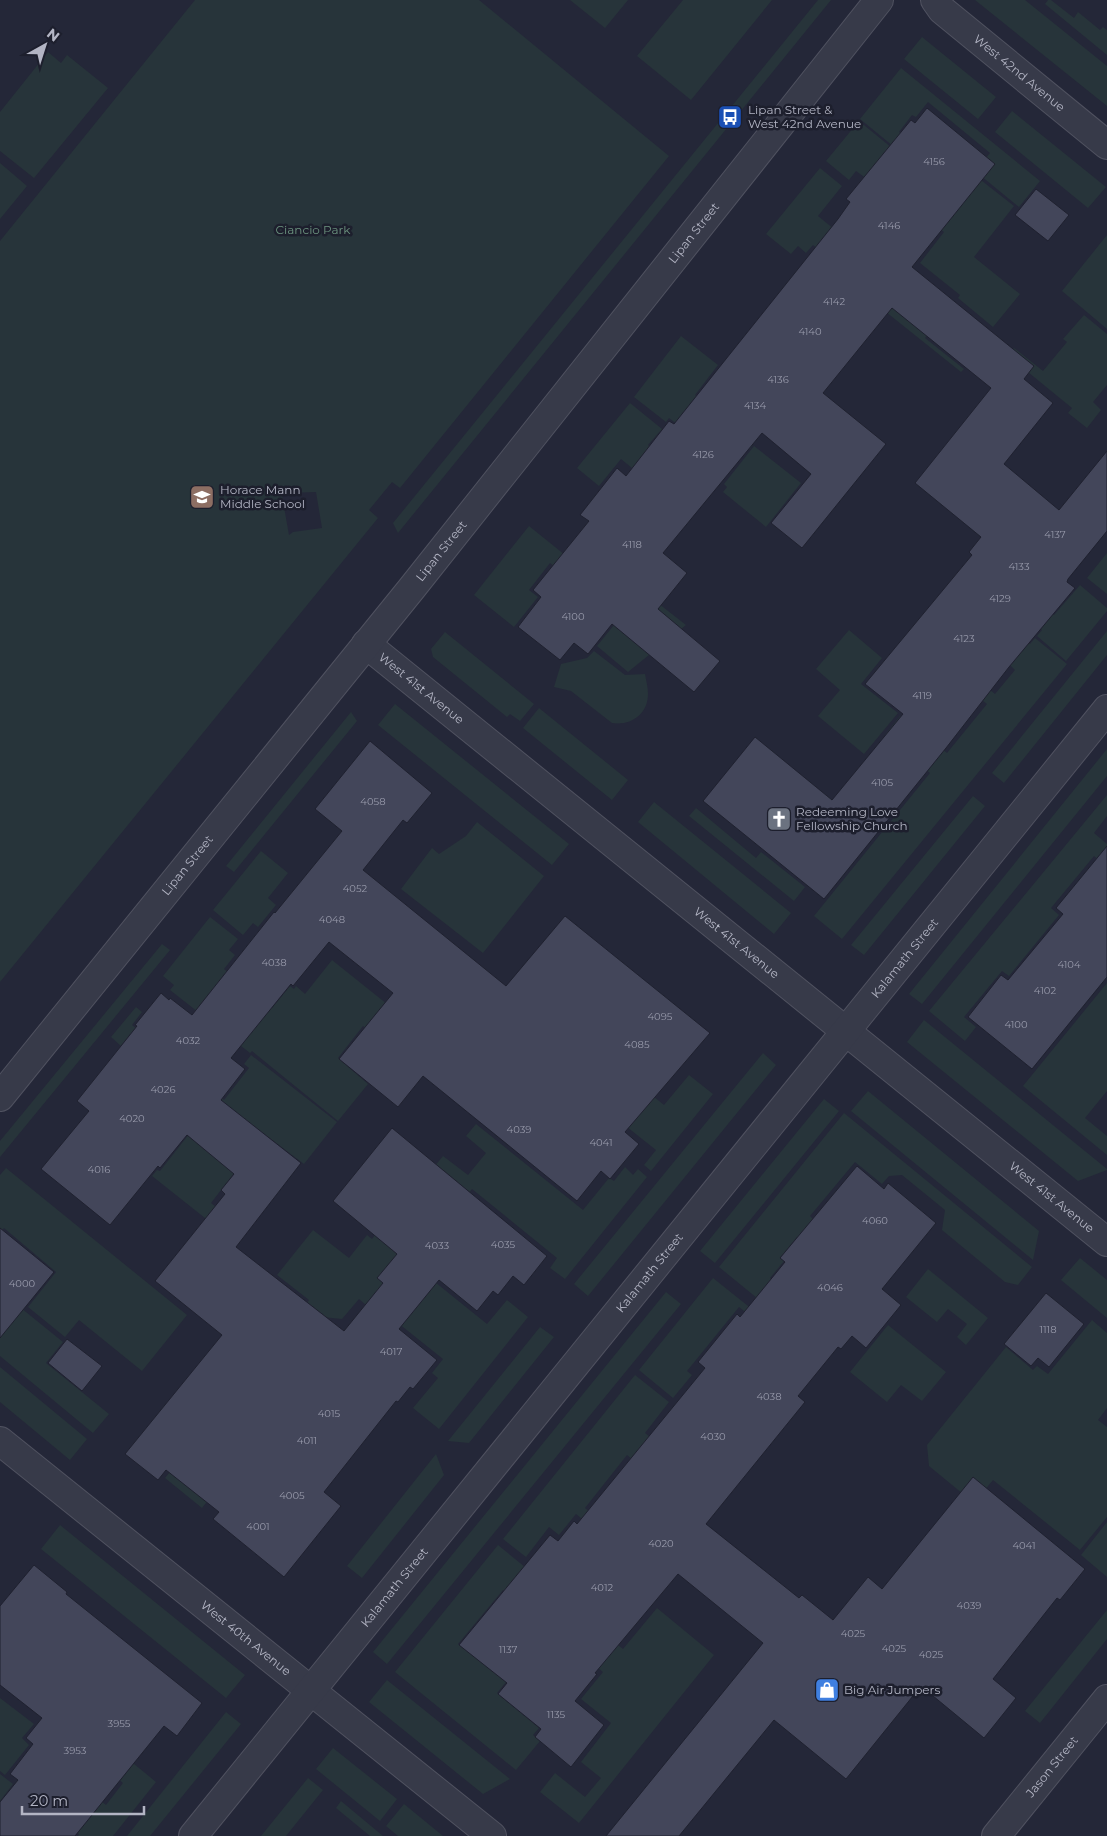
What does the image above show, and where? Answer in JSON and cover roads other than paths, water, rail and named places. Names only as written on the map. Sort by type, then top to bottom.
[{"type":"street","name":"Lipan Street","points":[[0,1097],[366,644],[879,0]]},
{"type":"street","name":"West 42nd Avenue","points":[[934,0],[942,10],[1107,145]]},
{"type":"street","name":"West 41st Avenue","points":[[366,644],[1107,1242]]},
{"type":"street","name":"Kalamath Street","points":[[193,1836],[1107,709]]},
{"type":"street","name":"West 40th Avenue","points":[[0,1440],[492,1836]]},
{"type":"street","name":"Jason Street","points":[[996,1836],[1107,1699]]},
{"type":"place","name":"Lipan Street & West 42nd Avenue","points":[[730,117]]},
{"type":"place","name":"Horace Mann Middle School","points":[[202,497]]},
{"type":"place","name":"Redeeming Love Fellowship Church","points":[[779,819]]},
{"type":"place","name":"Big Air Jumpers","points":[[827,1690]]},
{"type":"park label","name":"Ciancio Park","points":[[313,230]]}]
